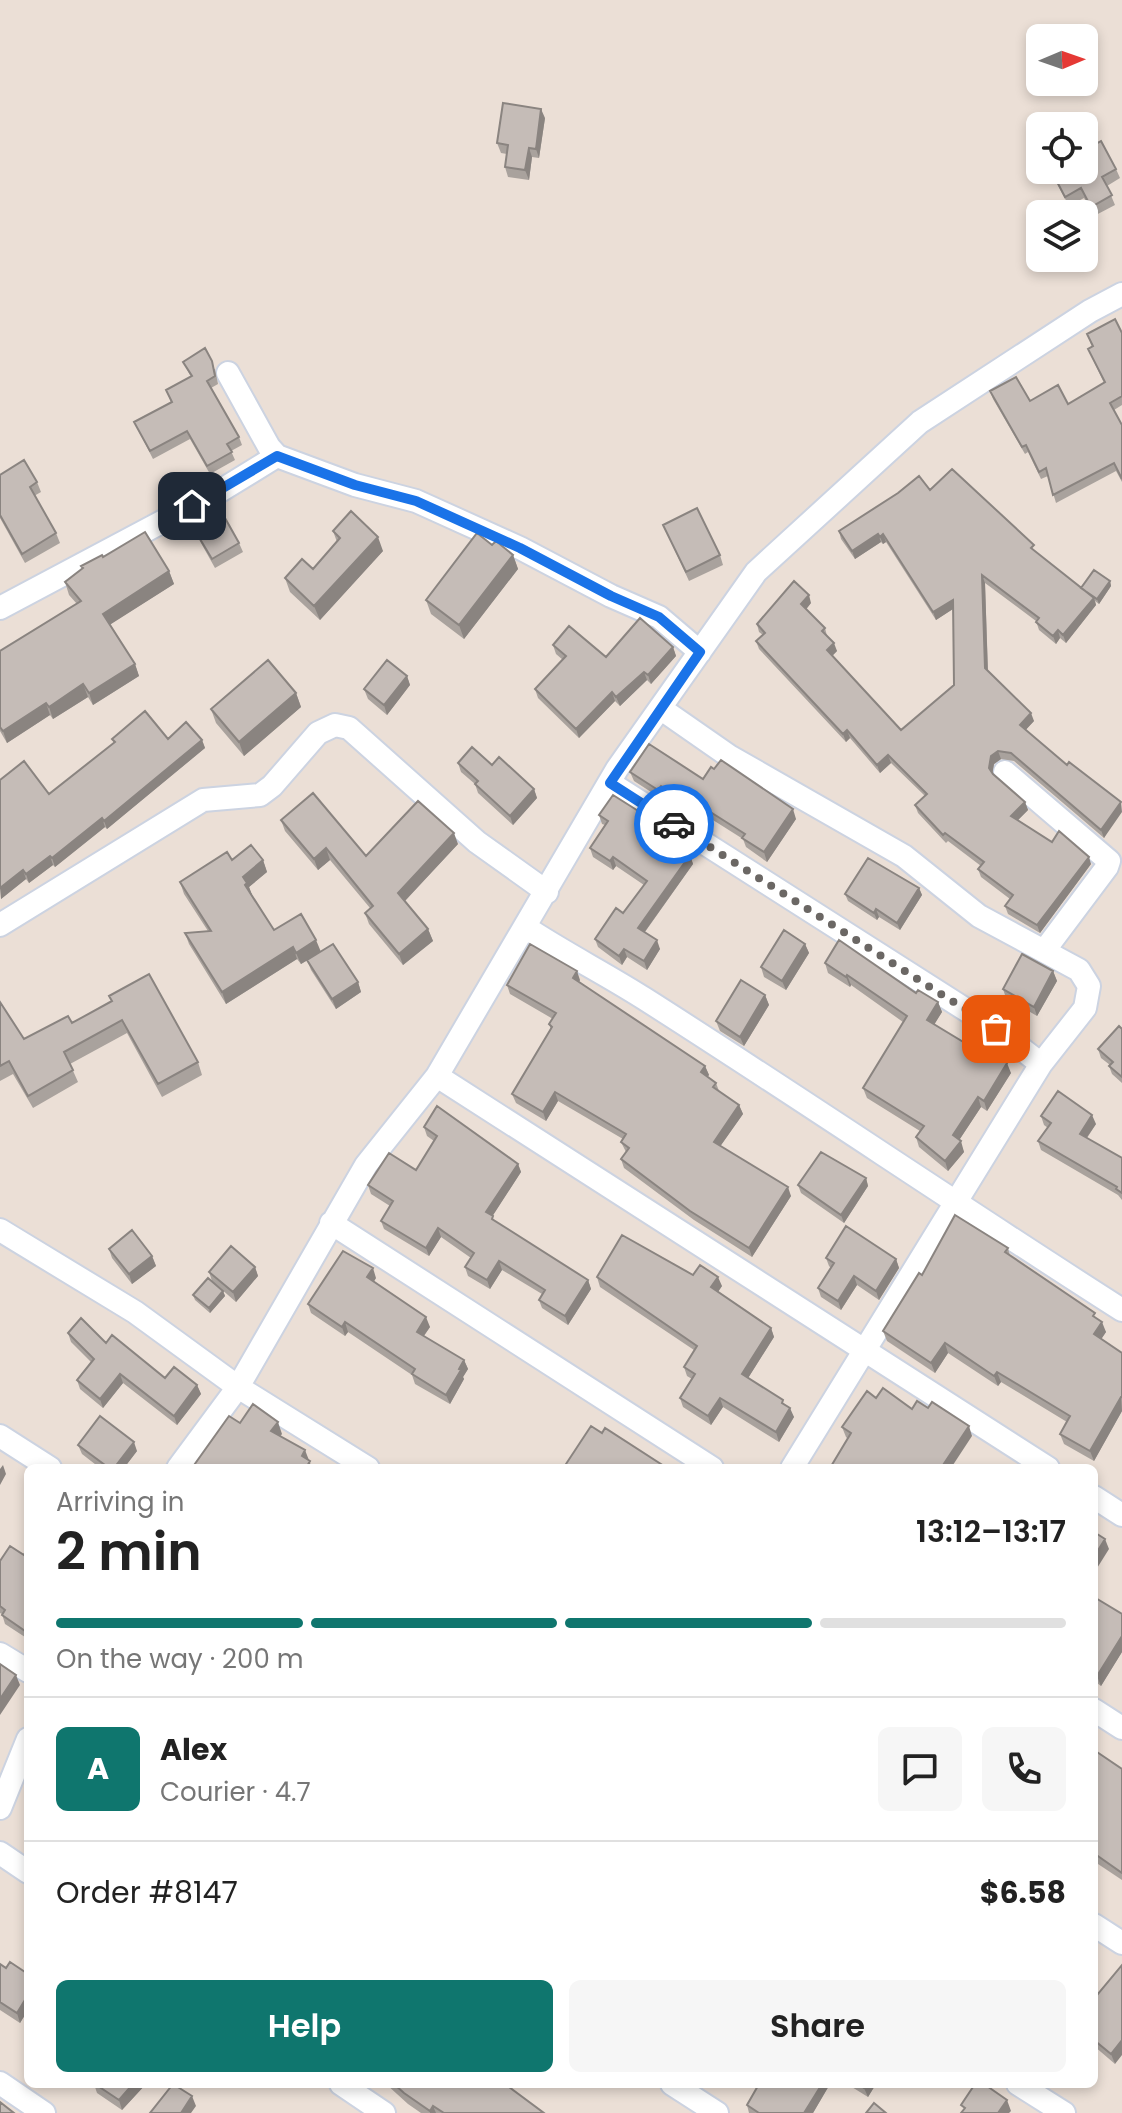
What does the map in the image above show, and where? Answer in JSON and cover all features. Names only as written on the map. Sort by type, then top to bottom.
[{"type":"street","points":[[181,1464],[238,1387],[366,1165],[437,1076],[610,783],[756,572],[920,422],[1090,311],[1122,294]]},
{"type":"street","points":[[228,373],[277,456],[355,485],[416,501],[520,548],[611,596],[659,617],[700,652]]},
{"type":"street","points":[[0,608],[220,491],[277,456]]},
{"type":"street","points":[[660,708],[729,756],[904,856],[979,916],[1079,970],[1089,986],[1085,1008],[1041,1064],[794,1464]]},
{"type":"street","points":[[0,925],[203,800],[260,795],[272,786],[318,733],[335,725],[349,728],[477,842],[547,892]]},
{"type":"street","points":[[1005,772],[1109,861],[1044,951]]},
{"type":"street","points":[[610,783],[996,1029],[1041,1064]]},
{"type":"street","points":[[525,927],[641,997],[1122,1310]]},
{"type":"street","points":[[437,1076],[1042,1464]]},
{"type":"street","points":[[331,1223],[706,1464]]},
{"type":"street","points":[[0,1230],[135,1312],[238,1387],[362,1464]]},
{"type":"street","points":[[0,1436],[44,1464]]},
{"type":"street","points":[[1098,1500],[1122,1515]]},
{"type":"street","points":[[0,1654],[24,1669]]},
{"type":"street","points":[[1098,1713],[1122,1728]]},
{"type":"street","points":[[0,1808],[24,1749]]},
{"type":"street","points":[[0,1853],[24,1869]]},
{"type":"street","points":[[1098,1928],[1122,1943]]},
{"type":"street","points":[[0,2083],[44,2113]]},
{"type":"street","points":[[347,2088],[384,2113]]},
{"type":"street","points":[[678,2088],[717,2113]]},
{"type":"street","points":[[1024,2088],[1064,2113]]},
{"type":"building","points":[[503,103],[541,109],[536,149],[529,148],[525,170],[505,167],[508,145],[497,143]]},
{"type":"building","points":[[1101,141],[1116,169],[1102,177],[1112,195],[1098,203],[1098,200],[1087,200],[1081,188],[1065,197],[1058,184],[1098,184],[1098,143]]},
{"type":"building","points":[[1115,319],[1122,333],[1122,396],[1110,403],[1122,425],[1122,479],[1114,463],[1053,495],[1046,468],[1039,472],[1026,445],[1022,447],[990,391],[1016,377],[1030,401],[1058,385],[1068,404],[1105,382],[1088,349],[1093,346],[1087,334]]},
{"type":"building","points":[[205,348],[215,376],[207,381],[239,437],[227,444],[232,452],[207,466],[187,431],[150,451],[134,422],[172,402],[166,390],[192,376],[183,362]]},
{"type":"building","points":[[24,460],[37,482],[30,487],[56,533],[22,554],[0,515],[0,475]]},
{"type":"building","points":[[952,469],[1034,545],[1031,548],[1094,598],[1063,635],[1058,630],[1053,636],[1036,622],[1039,618],[982,575],[985,668],[1031,713],[1020,725],[1067,765],[1069,762],[1121,802],[1101,830],[1011,753],[998,751],[991,756],[989,768],[993,774],[1025,802],[1011,816],[1052,842],[1059,831],[1089,857],[1037,925],[1005,906],[1013,895],[978,869],[984,862],[945,833],[943,835],[915,805],[927,794],[888,755],[877,765],[847,730],[843,734],[756,641],[765,633],[757,624],[794,581],[809,595],[801,604],[825,628],[822,631],[834,643],[827,650],[901,730],[954,685],[953,600],[933,612],[883,534],[880,537],[878,534],[852,551],[839,531],[919,476],[930,490]]},
{"type":"building","points":[[697,508],[720,555],[686,572],[663,525]]},
{"type":"building","points":[[351,511],[378,537],[314,606],[285,578],[302,559],[313,569],[340,538],[333,531]]},
{"type":"building","points":[[225,518],[239,543],[212,559],[197,534]]},
{"type":"building","points":[[145,532],[169,571],[103,614],[135,664],[89,693],[83,684],[49,707],[46,703],[3,731],[0,727],[0,651],[81,601],[65,582],[83,568],[81,566]]},
{"type":"building","points":[[477,533],[492,545],[496,541],[513,555],[459,625],[426,600]]},
{"type":"building","points":[[1094,570],[1110,581],[1097,599],[1081,588]]},
{"type":"building","points":[[640,618],[673,647],[648,675],[644,672],[616,697],[612,692],[576,729],[535,689],[566,656],[553,645],[569,626],[606,657]]},
{"type":"building","points":[[268,660],[296,693],[239,742],[211,709]]},
{"type":"building","points":[[387,660],[407,676],[384,705],[364,689]]},
{"type":"building","points":[[145,711],[168,739],[186,722],[202,740],[104,821],[102,818],[52,858],[50,856],[26,874],[23,870],[0,888],[0,780],[24,761],[49,794],[115,742],[112,739]]},
{"type":"building","points":[[649,744],[703,779],[711,767],[714,769],[721,760],[793,809],[764,852],[742,838],[745,834],[682,794],[679,798],[661,786],[658,790],[630,772]]},
{"type":"building","points":[[472,747],[492,765],[499,757],[534,789],[510,816],[475,784],[478,781],[458,763]]},
{"type":"building","points":[[313,793],[366,856],[418,801],[454,833],[398,893],[428,929],[399,954],[365,913],[373,906],[326,848],[314,859],[281,820]]},
{"type":"building","points":[[613,795],[643,814],[638,821],[690,855],[638,928],[657,940],[644,961],[624,949],[619,956],[595,939],[616,908],[623,913],[647,881],[613,857],[610,861],[590,848],[608,821],[599,815]]},
{"type":"building","points":[[251,845],[263,860],[243,877],[247,883],[245,885],[274,930],[301,914],[316,940],[296,953],[293,947],[222,992],[185,933],[211,931],[180,882],[227,852],[232,860]]},
{"type":"building","points":[[868,858],[919,888],[897,923],[876,909],[874,913],[845,894]]},
{"type":"building","points":[[784,930],[805,944],[782,981],[761,967]]},
{"type":"building","points":[[839,940],[916,993],[918,990],[938,1002],[927,1020],[975,1049],[977,1044],[1007,1063],[984,1101],[978,1097],[953,1135],[961,1141],[945,1161],[916,1137],[924,1126],[863,1088],[907,1016],[825,963]]},
{"type":"building","points":[[333,944],[358,982],[332,999],[307,960]]},
{"type":"building","points":[[530,944],[577,971],[573,978],[705,1066],[701,1072],[716,1083],[713,1087],[739,1105],[714,1142],[788,1187],[749,1248],[690,1211],[621,1159],[629,1148],[621,1142],[626,1134],[555,1092],[543,1112],[512,1094],[552,1027],[549,1024],[556,1013],[507,985]]},
{"type":"building","points":[[1022,954],[1053,971],[1034,1007],[1003,989]]},
{"type":"building","points":[[149,974],[198,1062],[158,1084],[122,1020],[64,1052],[73,1070],[28,1096],[9,1061],[0,1066],[0,1002],[24,1039],[68,1016],[72,1023],[112,1001],[109,996]]},
{"type":"building","points":[[741,980],[765,995],[740,1037],[716,1021]]},
{"type":"building","points":[[1119,1026],[1122,1029],[1122,1077],[1109,1066],[1113,1062],[1098,1049]]},
{"type":"building","points":[[1058,1091],[1092,1115],[1080,1134],[1122,1158],[1122,1193],[1117,1187],[1038,1141],[1051,1123],[1041,1116]]},
{"type":"building","points":[[437,1106],[518,1164],[486,1212],[493,1216],[492,1219],[588,1280],[565,1316],[539,1300],[545,1290],[499,1261],[487,1280],[465,1267],[474,1253],[438,1228],[426,1248],[381,1221],[393,1201],[368,1185],[389,1153],[416,1170],[437,1136],[424,1127]]},
{"type":"building","points":[[821,1152],[866,1178],[841,1215],[798,1185]]},
{"type":"building","points":[[955,1215],[1008,1248],[1005,1252],[1095,1313],[1093,1316],[1102,1322],[1094,1334],[1122,1353],[1122,1397],[1090,1451],[1060,1434],[1070,1416],[997,1372],[994,1376],[945,1343],[931,1363],[883,1331],[919,1273],[922,1275]]},
{"type":"building","points":[[846,1226],[896,1259],[876,1291],[854,1276],[838,1301],[818,1288],[834,1263],[826,1258]]},
{"type":"building","points":[[132,1230],[152,1256],[129,1274],[109,1249]]},
{"type":"building","points":[[622,1235],[693,1275],[700,1265],[718,1277],[711,1287],[771,1328],[742,1374],[783,1400],[782,1403],[790,1408],[776,1432],[720,1398],[708,1416],[680,1398],[695,1374],[684,1367],[697,1346],[597,1277]]},
{"type":"building","points":[[231,1246],[255,1267],[233,1292],[209,1272]]},
{"type":"building","points":[[343,1251],[373,1268],[367,1277],[426,1317],[417,1332],[464,1360],[446,1395],[412,1374],[415,1369],[345,1322],[342,1327],[308,1304]]},
{"type":"building","points":[[208,1278],[223,1291],[209,1308],[193,1295]]},
{"type":"building","points":[[81,1318],[106,1343],[112,1335],[165,1378],[174,1367],[197,1385],[174,1416],[120,1374],[100,1399],[77,1380],[94,1359],[68,1333]]},
{"type":"building","points":[[883,1388],[912,1409],[917,1401],[928,1408],[932,1402],[969,1426],[944,1464],[832,1464],[851,1433],[842,1427],[867,1391],[876,1398]]},
{"type":"building","points":[[253,1404],[278,1422],[271,1431],[305,1450],[302,1456],[310,1461],[308,1464],[195,1464],[229,1416],[240,1423]]},
{"type":"building","points":[[100,1416],[134,1442],[117,1464],[104,1464],[78,1445]]},
{"type":"building","points":[[591,1426],[602,1433],[605,1428],[661,1464],[566,1464]]},
{"type":"building","points":[[1098,1535],[1105,1539],[1098,1550]]},
{"type":"building","points":[[10,1546],[24,1555],[24,1630],[2,1615],[5,1610],[0,1606],[0,1561]]},
{"type":"building","points":[[1098,1599],[1122,1614],[1122,1636],[1098,1674]]},
{"type":"building","points":[[0,1664],[16,1675],[0,1699]]},
{"type":"building","points":[[1098,1753],[1122,1769],[1122,1873],[1098,1856]]},
{"type":"building","points":[[10,1962],[24,1971],[24,2002],[17,2013],[0,2002],[0,1964],[6,1968]]},
{"type":"building","points":[[1122,1965],[1122,2040],[1111,2054],[1098,2043],[1098,1994]]},
{"type":"building","points":[[101,2088],[130,2088],[119,2100]]},
{"type":"building","points":[[170,2088],[179,2088],[192,2096],[181,2113],[150,2113]]},
{"type":"building","points":[[398,2088],[510,2088],[544,2113],[444,2113],[433,2106],[430,2111]]},
{"type":"building","points":[[757,2088],[820,2088],[804,2113],[759,2113],[747,2105]]},
{"type":"building","points":[[972,2088],[990,2088],[1007,2100],[998,2113],[961,2113],[965,2108],[961,2105]]},
{"type":"building","points":[[0,2102],[14,2113],[0,2113]]},
{"type":"building","points":[[874,2103],[886,2113],[866,2113]]},
{"type":"way so far","points":[[674,824],[996,1029]]},
{"type":"route","points":[[192,506],[277,456],[355,485],[416,501],[659,617],[700,652],[610,783],[674,824]]}]
